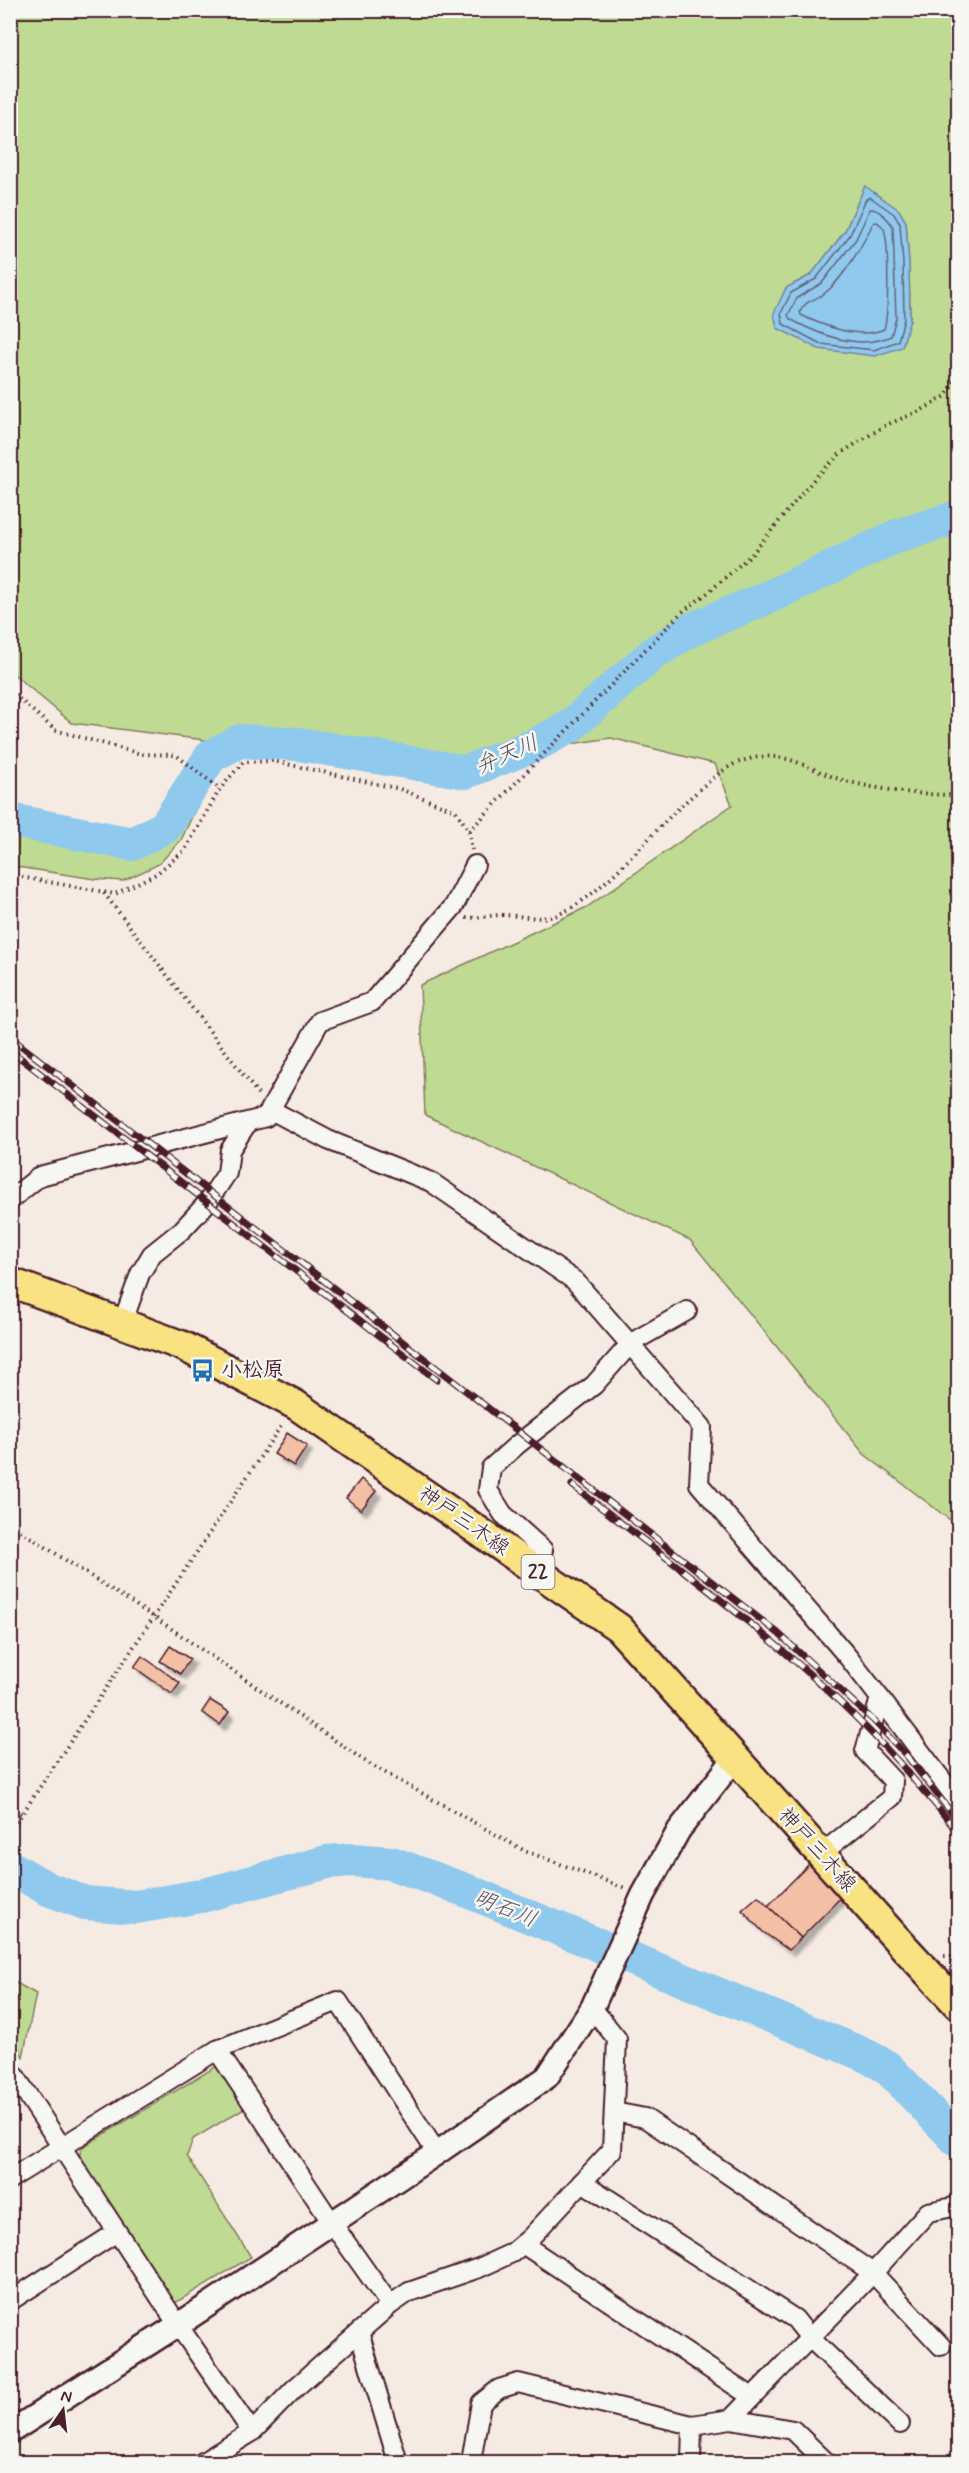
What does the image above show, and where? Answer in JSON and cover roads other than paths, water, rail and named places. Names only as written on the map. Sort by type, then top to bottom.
[{"type":"main road","name":"神戸三木線","points":[[10,1282],[183,1346],[296,1405],[619,1628],[958,2005]]},
{"type":"street","points":[[10,1200],[40,1176],[266,1117],[320,1020],[372,1002],[454,906],[475,866]]},
{"type":"street","points":[[271,1110],[328,1140],[431,1182],[574,1281],[631,1343],[702,1427],[699,1484],[848,1658],[958,1801]]},
{"type":"street","points":[[122,1324],[140,1274],[152,1254],[182,1230],[207,1203],[227,1173],[230,1150],[248,1122]]},
{"type":"street","points":[[533,1568],[543,1550],[502,1514],[488,1490],[491,1468],[518,1443],[594,1385],[631,1343],[687,1311]]},
{"type":"street","points":[[821,1854],[892,1797],[893,1781],[865,1751],[880,1698]]},
{"type":"street","points":[[10,2432],[178,2325],[547,2077],[592,2008],[643,1895],[679,1830],[735,1758]]},
{"type":"street","points":[[10,2179],[218,2050],[338,2001],[437,2153]]},
{"type":"street","points":[[203,2463],[252,2432],[294,2389],[390,2305],[409,2292],[479,2268],[512,2253],[612,2150],[617,2039],[592,2008]]},
{"type":"street","points":[[218,2050],[332,2223],[390,2305]]},
{"type":"street","points":[[10,2068],[178,2325],[252,2432]]},
{"type":"street","points":[[614,2112],[645,2118],[873,2273],[941,2346]]},
{"type":"street","points":[[582,2182],[795,2319],[810,2337],[900,2424]]},
{"type":"street","points":[[731,2419],[873,2273],[928,2212],[958,2206]]},
{"type":"street","points":[[10,2301],[117,2232]]},
{"type":"street","points":[[523,2244],[752,2397]]},
{"type":"street","points":[[359,2332],[398,2463]]},
{"type":"street","points":[[471,2463],[481,2403],[499,2389],[518,2383],[692,2425],[731,2419],[793,2430],[826,2463]]},
{"type":"street","points":[[691,2463],[692,2425]]},
{"type":"water","points":[[865,186],[899,210],[906,222],[909,263],[910,320],[902,347],[875,356],[819,349],[777,328],[774,313],[786,288],[811,275],[845,231]]},
{"type":"waterway","name":"弁天川","points":[[10,820],[132,844],[165,827],[211,756],[240,741],[298,744],[466,772],[537,744],[569,727],[655,652],[690,630],[771,596],[897,536],[958,517]]},
{"type":"waterway","name":"明石川","points":[[10,1867],[48,1889],[85,1903],[136,1907],[201,1896],[327,1862],[353,1860],[391,1863],[465,1890],[865,2055],[887,2067],[958,2141]]},
{"type":"railway","points":[[10,1037],[778,1633],[874,1721],[906,1755],[958,1821]]},
{"type":"railway","points":[[10,1050],[437,1380]]},
{"type":"railway","points":[[572,1485],[707,1589],[795,1661],[877,1739],[958,1834]]},
{"type":"place","name":"小松原","points":[[203,1370]]}]
